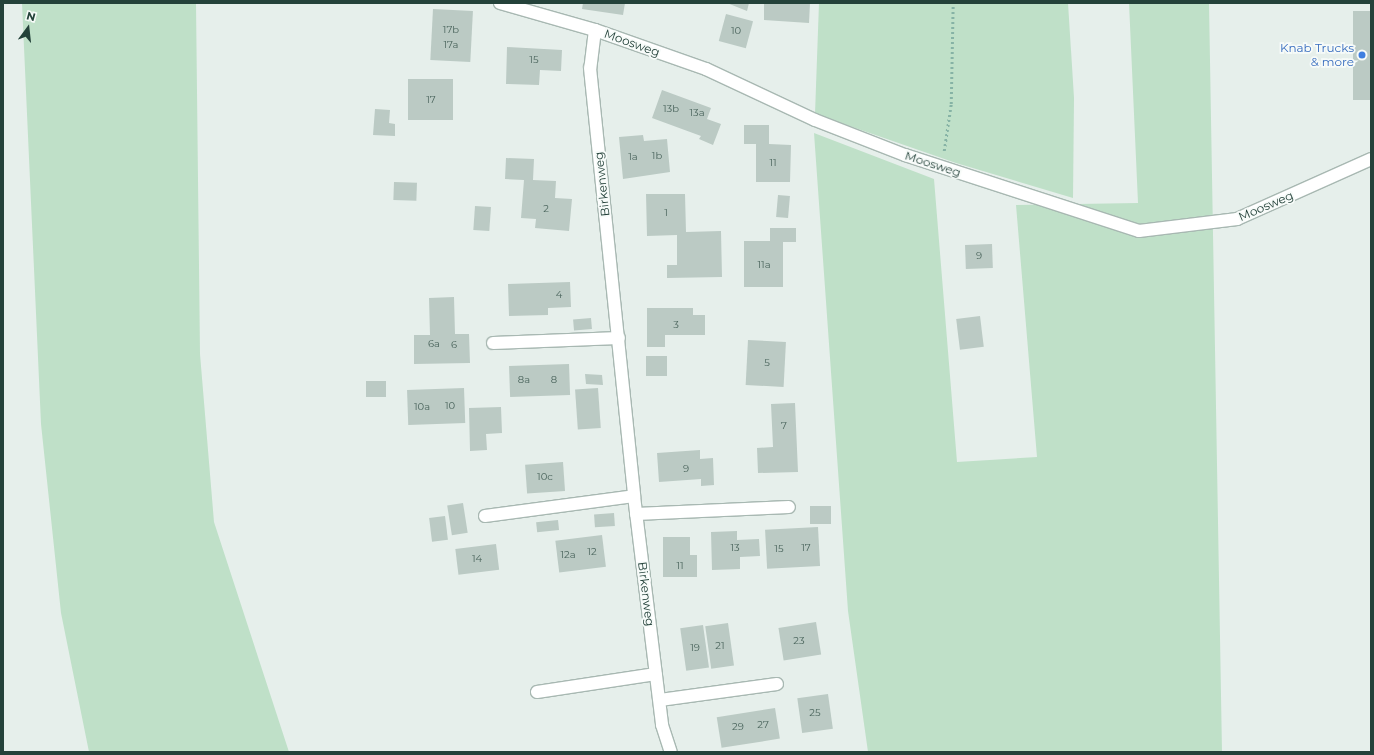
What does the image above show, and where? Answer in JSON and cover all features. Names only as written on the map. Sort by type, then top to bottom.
[{"type":"street","name":"Moosweg","points":[[500,3],[595,30],[706,69],[815,120],[942,167],[1139,231],[1237,219],[1371,159]]},
{"type":"street","name":"Birkenweg","points":[[595,30],[590,68],[619,338],[634,496],[662,725],[670,752]]},
{"type":"street","points":[[493,343],[619,338]]},
{"type":"street","points":[[485,516],[634,496]]},
{"type":"street","points":[[636,514],[789,507]]},
{"type":"street","points":[[537,692],[656,674]]},
{"type":"street","points":[[660,700],[777,684]]},
{"type":"path","points":[[942,167],[951,104],[953,3]]},
{"type":"green space","points":[[22,3],[196,3],[200,354],[214,522],[289,752],[89,752],[61,613],[41,424]]},
{"type":"green space","points":[[819,3],[1068,3],[1074,98],[1073,198],[956,163],[815,114]]},
{"type":"green space","points":[[1129,3],[1209,3],[1222,752],[868,752],[848,611],[814,133],[934,179],[957,462],[1037,457],[1016,205],[1138,203]]},
{"type":"building","points":[[583,3],[625,3],[623,15],[582,9]]},
{"type":"building","points":[[727,3],[749,3],[747,11]]},
{"type":"building","points":[[764,3],[810,3],[809,23],[764,20]]},
{"type":"building","points":[[433,9],[473,11],[470,62],[430,60]]},
{"type":"building","name":"Knab Trucks & more","points":[[1353,11],[1371,11],[1371,100],[1353,100]]},
{"type":"building","points":[[726,14],[753,21],[746,48],[719,41]]},
{"type":"building","points":[[507,47],[562,50],[561,71],[540,70],[539,85],[506,84]]},
{"type":"building","points":[[408,79],[453,79],[453,120],[408,120]]},
{"type":"building","points":[[662,90],[711,108],[707,119],[721,124],[713,145],[699,139],[701,136],[652,118]]},
{"type":"building","points":[[375,109],[390,110],[389,123],[395,124],[395,136],[373,135]]},
{"type":"building","points":[[744,125],[769,125],[769,144],[791,145],[790,182],[756,182],[756,144],[744,144]]},
{"type":"building","points":[[643,135],[644,141],[667,139],[670,172],[623,179],[619,137]]},
{"type":"building","points":[[506,158],[534,159],[533,180],[556,181],[555,198],[572,199],[569,231],[535,228],[536,219],[521,218],[524,180],[505,179]]},
{"type":"building","points":[[394,182],[417,183],[416,201],[393,200]]},
{"type":"building","points":[[646,194],[685,194],[686,232],[721,231],[722,277],[667,278],[667,265],[677,265],[677,235],[647,236]]},
{"type":"building","points":[[778,195],[790,196],[788,218],[776,217]]},
{"type":"building","points":[[475,206],[491,207],[489,231],[473,230]]},
{"type":"building","points":[[770,228],[796,228],[796,242],[783,242],[783,287],[744,287],[744,241],[770,241]]},
{"type":"building","points":[[992,244],[993,268],[966,269],[965,245]]},
{"type":"building","points":[[570,282],[571,307],[548,308],[548,315],[509,316],[508,284]]},
{"type":"building","points":[[454,297],[455,334],[469,334],[470,363],[414,364],[414,335],[430,335],[429,298]]},
{"type":"building","points":[[647,308],[693,308],[693,315],[705,315],[705,335],[665,335],[665,347],[647,347]]},
{"type":"building","points":[[980,316],[984,347],[960,350],[956,319]]},
{"type":"building","points":[[591,318],[592,329],[574,331],[573,320]]},
{"type":"building","points":[[748,340],[786,342],[784,387],[746,385]]},
{"type":"building","points":[[646,356],[667,356],[667,376],[646,376]]},
{"type":"building","points":[[569,364],[570,395],[510,397],[509,366]]},
{"type":"building","points":[[585,374],[602,375],[603,385],[586,384]]},
{"type":"building","points":[[366,381],[386,381],[386,397],[366,397]]},
{"type":"building","points":[[464,388],[465,423],[408,425],[407,390]]},
{"type":"building","points":[[598,388],[601,428],[578,430],[575,390]]},
{"type":"building","points":[[795,403],[798,472],[758,473],[757,448],[773,447],[771,404]]},
{"type":"building","points":[[501,407],[502,433],[486,434],[487,450],[470,451],[469,408]]},
{"type":"building","points":[[700,450],[700,459],[713,458],[714,485],[701,486],[701,479],[659,482],[657,453]]},
{"type":"building","points":[[563,462],[565,491],[527,494],[525,465]]},
{"type":"building","points":[[463,503],[468,533],[452,535],[447,506]]},
{"type":"building","points":[[810,506],[831,506],[831,524],[810,524]]},
{"type":"building","points":[[614,513],[615,526],[595,527],[594,514]]},
{"type":"building","points":[[445,516],[448,540],[432,542],[429,518]]},
{"type":"building","points":[[558,520],[559,530],[537,532],[536,522]]},
{"type":"building","points":[[818,527],[820,566],[767,569],[765,530]]},
{"type":"building","points":[[737,531],[737,540],[759,539],[760,556],[740,557],[740,569],[712,570],[711,532]]},
{"type":"building","points":[[602,535],[606,567],[559,572],[555,541]]},
{"type":"building","points":[[663,537],[690,537],[690,555],[697,555],[697,577],[663,577]]},
{"type":"building","points":[[496,544],[499,570],[458,575],[455,549]]},
{"type":"building","points":[[816,622],[821,655],[784,661],[778,628]]},
{"type":"building","points":[[728,623],[734,666],[711,669],[705,626]]},
{"type":"building","points":[[703,625],[709,668],[686,671],[680,628]]},
{"type":"building","points":[[828,694],[833,729],[802,733],[797,698]]},
{"type":"building","points":[[775,708],[780,739],[722,748],[717,717]]},
{"type":"place","name":"Knab Trucks & more","points":[[1362,55]]}]
